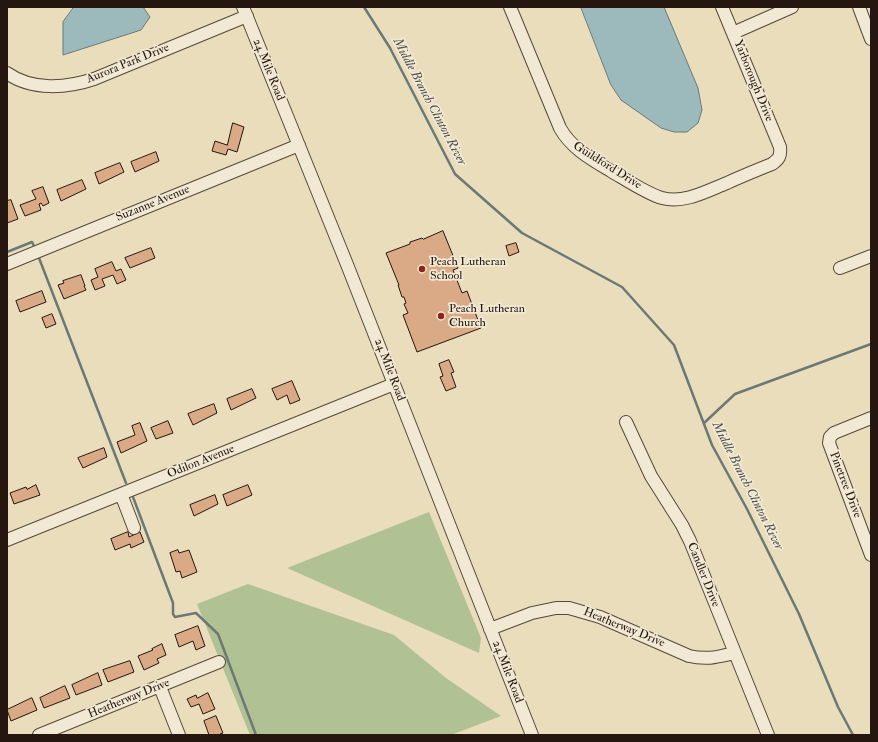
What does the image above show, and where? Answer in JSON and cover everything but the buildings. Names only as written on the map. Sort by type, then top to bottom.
[{"type":"street","name":"Guildford Drive","points":[[510,7],[560,128],[568,141],[584,154],[653,195],[671,200],[687,198],[772,164],[780,156]]},
{"type":"street","name":"Yarborough Drive","points":[[722,7],[780,147],[780,156]]},
{"type":"street","points":[[733,33],[792,7]]},
{"type":"street","points":[[859,7],[871,40]]},
{"type":"street","name":"Aurora Park Drive","points":[[7,73],[26,82],[47,86],[80,84],[94,80],[245,12]]},
{"type":"street","name":"24 Mile Road","points":[[245,12],[394,384],[532,735]]},
{"type":"street","name":"Suzanne Avenue","points":[[7,264],[299,145]]},
{"type":"street","points":[[840,268],[871,256]]},
{"type":"street","name":"Odilon Avenue","points":[[7,540],[394,384]]},
{"type":"street","name":"Pinetree Drive","points":[[871,418],[838,431],[830,437],[830,447],[871,555]]},
{"type":"street","name":"Candler Drive","points":[[626,422],[651,476],[690,541],[768,735]]},
{"type":"street","points":[[121,494],[134,528]]},
{"type":"street","name":"Heatherway Drive","points":[[490,629],[532,613],[556,608],[569,608],[600,616],[689,656],[708,658],[735,652]]},
{"type":"street","name":"Heatherway Drive","points":[[43,734],[219,662]]},
{"type":"street","points":[[160,687],[179,735]]},
{"type":"green space","points":[[429,512],[481,638],[479,653],[287,568]]},
{"type":"green space","points":[[248,584],[394,635],[446,678],[501,716],[451,735],[250,735],[197,604]]},
{"type":"water","points":[[74,7],[143,7],[150,17],[141,30],[63,55],[63,22]]},
{"type":"water","points":[[581,7],[664,7],[698,88],[702,110],[698,123],[687,132],[674,132],[661,128],[621,100],[611,85]]},
{"type":"waterway","name":"Middle Branch Clinton River","points":[[364,7],[390,48],[455,174],[522,233],[622,287],[674,345],[712,445],[747,509],[799,614],[838,707],[853,735]]},
{"type":"waterway","points":[[7,252],[32,242],[34,246]]},
{"type":"waterway","points":[[39,258],[126,483]]},
{"type":"waterway","points":[[704,423],[735,394],[871,344]]},
{"type":"waterway","points":[[133,497],[173,603],[173,614],[175,617],[196,613],[218,634],[256,735]]},
{"type":"place","name":"Peach Lutheran School","points":[[422,269]]},
{"type":"place","name":"Peach Lutheran Church","points":[[441,316]]}]
